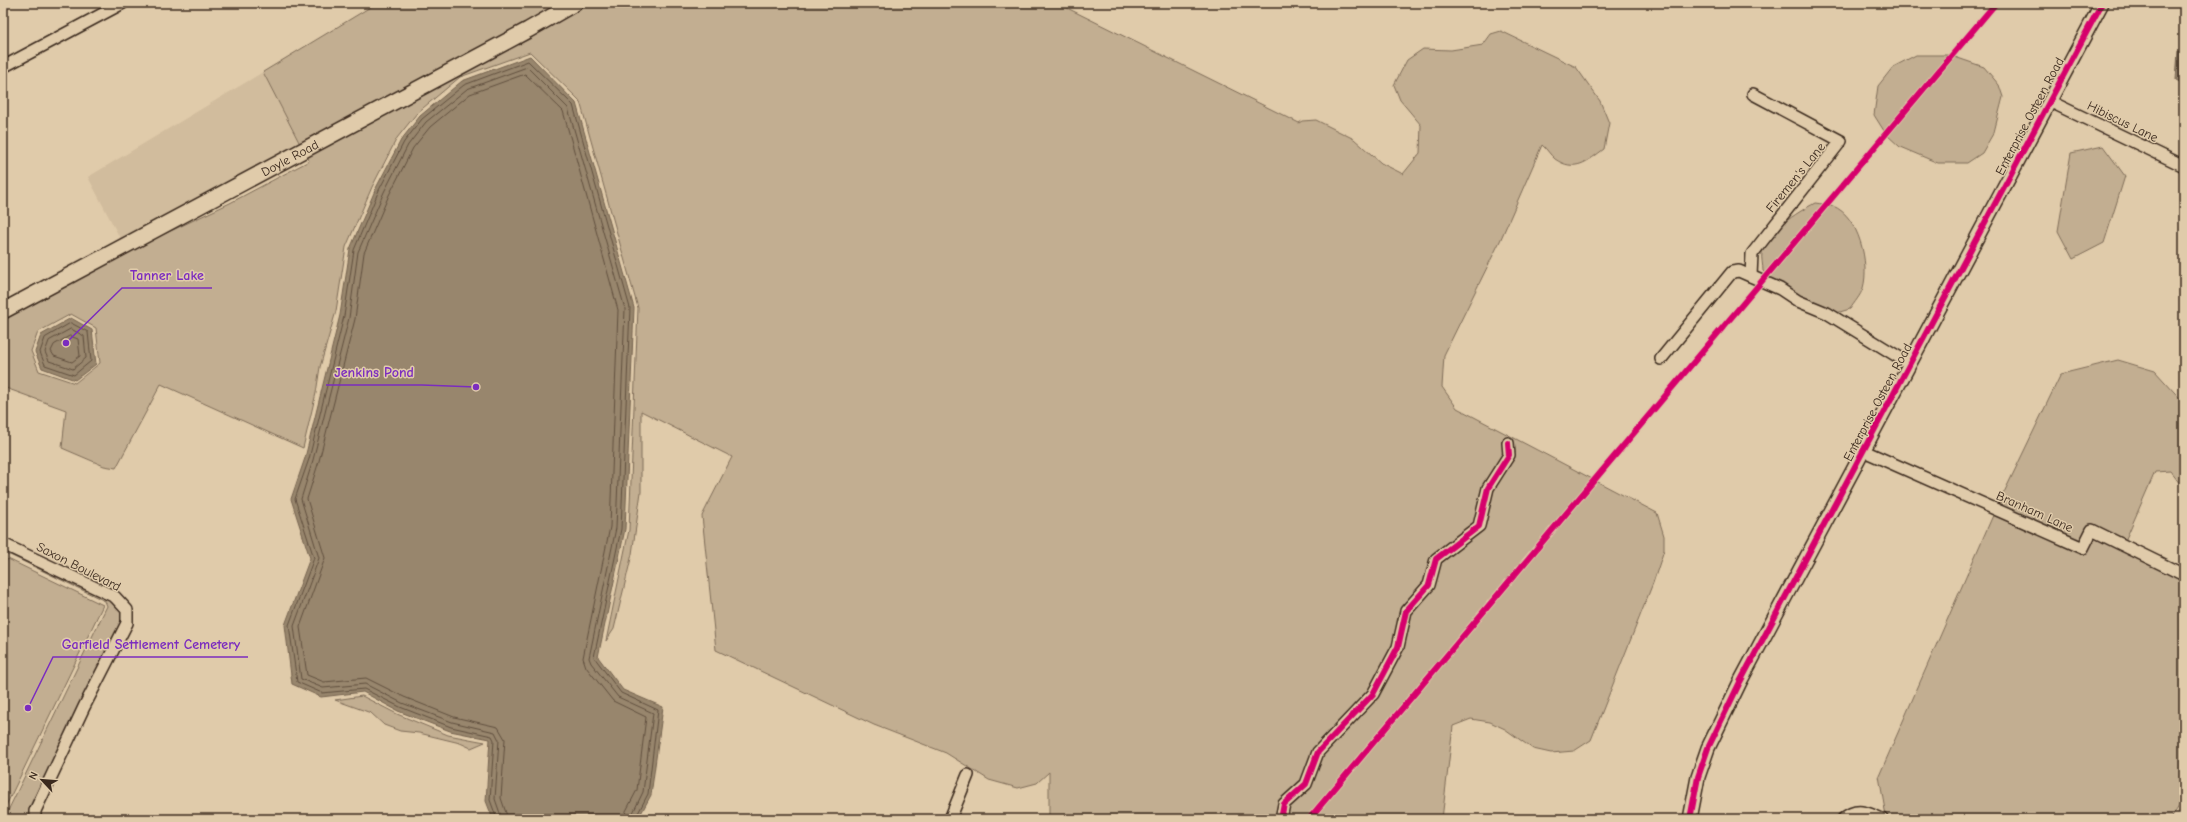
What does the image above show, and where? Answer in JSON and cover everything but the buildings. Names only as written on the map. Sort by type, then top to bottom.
[{"type":"main road","name":"Doyle Road","points":[[3,311],[528,30],[575,3]]},
{"type":"street","points":[[3,66],[123,3]]},
{"type":"street","name":"Enterprise Osteen Road","points":[[1690,819],[1698,777],[1708,748],[1740,682],[2102,3]]},
{"type":"street","name":"Firemen's Lane","points":[[1751,276],[1752,254],[1841,141],[1753,94]]},
{"type":"street","name":"Hibiscus Lane","points":[[2050,101],[2184,166]]},
{"type":"street","points":[[1661,359],[1732,272],[1740,271],[1780,289],[1798,301],[1827,313],[1910,364]]},
{"type":"street","points":[[1281,819],[1284,804],[1306,784],[1318,752],[1373,694],[1398,647],[1406,611],[1429,585],[1436,559],[1479,526],[1488,488],[1509,455],[1508,443]]},
{"type":"street","name":"Branham Lane","points":[[1864,451],[2083,548],[2092,530],[2184,575]]},
{"type":"street","name":"Saxon Boulevard","points":[[3,545],[115,597],[127,610],[127,623],[84,707],[41,797],[35,811],[35,819]]},
{"type":"street","points":[[950,819],[968,775]]},
{"type":"street","points":[[1843,819],[1856,811],[1866,811],[1882,819]]},
{"type":"shaded area","points":[[377,3],[565,3],[301,146],[263,72]]},
{"type":"shaded area","points":[[585,3],[1057,3],[1299,123],[1302,121],[1316,120],[1354,139],[1381,163],[1403,174],[1420,153],[1421,125],[1400,100],[1394,85],[1407,60],[1423,49],[1451,50],[1483,45],[1491,34],[1501,31],[1576,67],[1600,101],[1609,123],[1604,149],[1581,164],[1569,165],[1555,159],[1542,145],[1500,241],[1444,355],[1442,387],[1457,408],[1657,513],[1664,536],[1664,550],[1653,583],[1591,740],[1574,751],[1551,753],[1533,749],[1505,729],[1490,722],[1471,719],[1453,726],[1442,819],[1049,819],[1049,772],[1037,783],[1018,788],[989,780],[946,753],[874,725],[716,650],[702,516],[732,457],[641,411],[641,492],[632,554],[614,629],[606,641],[629,530],[638,308],[579,100],[530,52],[460,77],[417,113],[397,138],[372,187],[346,247],[336,311],[320,367],[316,393],[303,448],[161,384],[116,468],[104,466],[62,448],[66,410],[3,387],[3,318],[109,260],[230,203],[309,161],[306,155],[531,35]],"holes":[[[71,314],[96,328],[100,363],[75,383],[39,371],[31,351],[38,332]]]},
{"type":"shaded area","points":[[1916,55],[1949,55],[1984,67],[1999,85],[2003,97],[1994,132],[1982,153],[1967,163],[1938,163],[1900,147],[1886,134],[1874,115],[1878,86],[1893,67]]},
{"type":"shaded area","points":[[263,72],[301,146],[122,242],[88,177]]},
{"type":"shaded area","points":[[2103,146],[2125,176],[2104,243],[2073,259],[2058,231],[2071,153]]},
{"type":"shaded area","points":[[1815,203],[1831,205],[1842,211],[1850,220],[1856,230],[1860,242],[1865,266],[1865,278],[1861,293],[1850,309],[1833,314],[1774,283],[1763,271],[1762,253],[1764,245],[1769,238],[1792,217]]},
{"type":"shaded area","points":[[2118,360],[2155,371],[2184,403],[2184,489],[2170,471],[2155,472],[2125,541],[2094,526],[2081,542],[1998,505],[2061,374]]},
{"type":"shaded area","points":[[1994,513],[2081,552],[2095,537],[2184,580],[2184,798],[2171,819],[1892,819],[1886,816],[1879,776]]},
{"type":"shaded area","points":[[5,551],[112,601],[122,612],[122,621],[79,704],[30,809],[29,819],[4,819],[107,606],[105,601],[10,555],[6,555],[3,559]]},
{"type":"shaded area","points":[[8,559],[103,605],[3,812],[3,565]]},
{"type":"shaded area","points":[[362,696],[397,714],[448,735],[485,742],[471,748],[460,743],[419,733],[400,731],[384,725],[371,713],[335,700]]},
{"type":"water","points":[[2178,51],[2184,54],[2184,84],[2176,80]]},
{"type":"water","points":[[530,56],[576,103],[634,308],[625,529],[598,657],[623,690],[663,707],[651,795],[638,819],[493,819],[486,801],[490,739],[450,731],[398,711],[363,692],[321,697],[292,684],[285,625],[310,558],[291,499],[305,458],[340,315],[350,249],[376,188],[401,140],[420,116],[462,81]]},
{"type":"water","points":[[71,318],[92,330],[96,364],[75,380],[42,368],[35,352],[41,335]]},
{"type":"cycle path","points":[[1309,819],[1996,3]]},
{"type":"cycle path","points":[[1690,819],[1698,777],[1708,748],[1740,682],[2102,3]]},
{"type":"cycle path","points":[[1281,819],[1284,804],[1306,784],[1318,752],[1373,694],[1398,647],[1406,611],[1429,585],[1436,559],[1479,526],[1488,488],[1509,455],[1508,443]]},
{"type":"place","name":"Tanner Lake","points":[[66,343]]},
{"type":"place","name":"Jenkins Pond","points":[[476,387]]},
{"type":"place","name":"Garfield Settlement Cemetery","points":[[28,708]]}]
